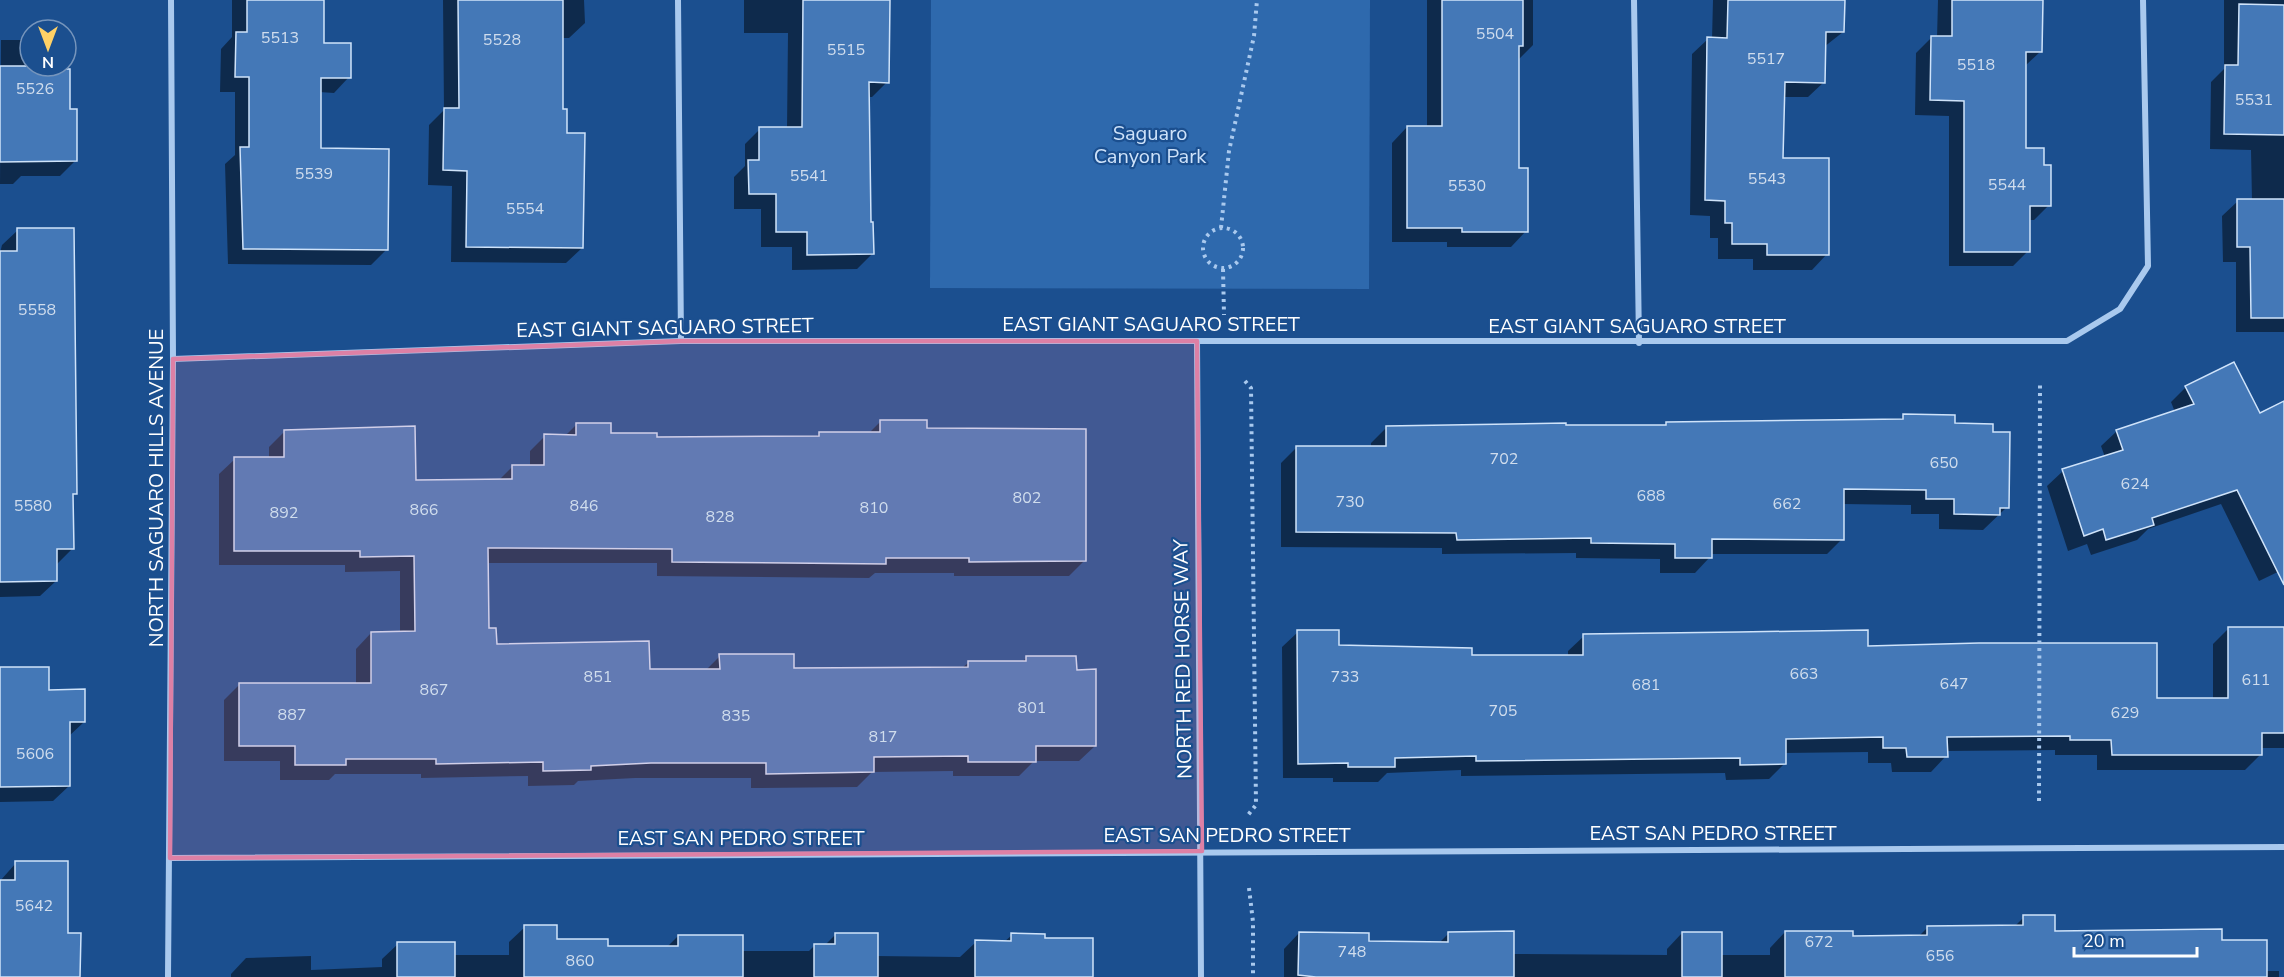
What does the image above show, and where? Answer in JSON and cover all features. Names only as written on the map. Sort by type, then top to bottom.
[{"type":"street","name":"NORTH SAGUARO HILLS AVENUE","points":[[168,977],[173,359],[171,0]]},
{"type":"street","points":[[678,0],[681,341]]},
{"type":"street","points":[[1634,0],[1639,343]]},
{"type":"street","name":"EAST GIANT SAGUARO STREET","points":[[173,359],[681,341],[1639,343],[2067,341],[2120,309],[2148,266],[2143,0]]},
{"type":"street","name":"NORTH RED HORSE WAY","points":[[1197,341],[1201,977]]},
{"type":"street","name":"EAST SAN PEDRO STREET","points":[[170,858],[2284,847]]},
{"type":"path","points":[[1221,228],[1228,151],[1253,46],[1257,0]]},
{"type":"path","points":[[1231,228],[1240,237],[1244,249],[1240,260],[1223,269],[1215,267],[1204,252],[1204,241],[1211,230],[1231,228]]},
{"type":"path","points":[[1223,269],[1224,315]]},
{"type":"path","points":[[1245,381],[1251,388],[1256,805],[1248,815]]},
{"type":"path","points":[[2039,801],[2040,381]]},
{"type":"path","points":[[1250,888],[1253,922],[1253,977]]},
{"type":"highlighted area","points":[[681,341],[1197,341],[1202,851],[170,858],[173,359]]},
{"type":"green space","name":"Saguaro Canyon Park","points":[[931,0],[1370,0],[1369,289],[930,288]]},
{"type":"building","points":[[247,0],[324,0],[324,43],[351,43],[351,78],[321,78],[321,148],[389,149],[388,250],[243,249],[240,147],[249,147],[249,77],[235,77],[236,32],[247,32]]},
{"type":"building","points":[[458,0],[563,0],[563,109],[567,109],[567,133],[585,133],[583,248],[466,247],[467,171],[443,170],[444,108],[459,108]]},
{"type":"building","points":[[803,0],[890,0],[889,83],[869,82],[871,222],[873,222],[874,254],[807,255],[807,232],[776,232],[776,194],[749,194],[748,160],[759,160],[759,127],[802,127]]},
{"type":"building","points":[[1442,0],[1523,0],[1523,46],[1519,46],[1519,168],[1528,168],[1528,232],[1462,232],[1462,228],[1407,228],[1407,126],[1442,126]]},
{"type":"building","points":[[1728,0],[1845,0],[1844,32],[1826,32],[1825,83],[1785,82],[1783,158],[1829,158],[1829,255],[1767,255],[1767,244],[1732,244],[1732,223],[1725,223],[1725,201],[1705,200],[1707,37],[1727,38]]},
{"type":"building","points":[[1952,0],[2043,0],[2042,52],[2026,52],[2026,148],[2044,148],[2044,165],[2051,165],[2051,206],[2030,206],[2030,252],[1964,252],[1964,101],[1930,100],[1931,36],[1952,36]]},
{"type":"building","points":[[2239,4],[2284,5],[2284,135],[2224,134],[2225,65],[2238,65]]},
{"type":"building","points":[[0,66],[18,66],[18,78],[70,78],[70,109],[77,109],[77,161],[0,162]]},
{"type":"building","points":[[2237,199],[2284,199],[2284,318],[2251,318],[2250,247],[2237,247]]},
{"type":"building","points":[[17,228],[74,228],[77,494],[73,494],[74,549],[57,549],[57,581],[0,582],[0,251],[17,251]]},
{"type":"building","points":[[2234,362],[2260,413],[2284,401],[2284,585],[2237,490],[2152,518],[2154,525],[2106,540],[2103,529],[2084,536],[2062,469],[2123,450],[2116,430],[2194,404],[2185,386]]},
{"type":"building","points":[[1903,414],[1955,415],[1955,423],[1993,424],[1993,432],[2010,432],[2009,508],[2000,508],[2000,515],[1954,514],[1954,499],[1926,499],[1926,490],[1844,489],[1844,540],[1712,539],[1712,558],[1675,558],[1675,544],[1591,543],[1591,538],[1457,540],[1456,533],[1296,532],[1296,446],[1386,446],[1386,426],[1566,423],[1566,425],[1666,425],[1666,422],[1903,419]]},
{"type":"building","points":[[880,420],[927,420],[927,428],[1086,429],[1086,561],[969,562],[969,558],[886,558],[886,564],[672,562],[672,549],[488,548],[489,628],[496,628],[497,644],[649,641],[650,669],[720,669],[719,654],[794,654],[794,668],[968,667],[968,661],[1026,661],[1026,656],[1076,656],[1077,670],[1096,669],[1096,746],[1036,746],[1036,762],[968,762],[968,756],[874,757],[874,772],[766,774],[766,763],[651,763],[591,766],[591,770],[543,771],[543,762],[436,764],[436,759],[346,759],[346,765],[295,765],[295,746],[239,746],[239,683],[371,683],[371,632],[415,631],[414,556],[360,557],[360,551],[234,551],[234,457],[284,457],[284,430],[415,426],[416,480],[512,479],[512,465],[544,465],[544,434],[576,435],[576,423],[611,423],[611,433],[657,433],[657,437],[819,436],[819,432],[880,432]]},
{"type":"building","points":[[2228,627],[2284,627],[2284,733],[2262,733],[2262,755],[2112,755],[2111,740],[2070,740],[2070,736],[1947,737],[1948,757],[1907,757],[1906,748],[1883,748],[1883,737],[1786,739],[1786,764],[1740,765],[1740,758],[1476,761],[1476,756],[1395,758],[1395,767],[1348,767],[1348,763],[1298,764],[1297,630],[1339,630],[1339,645],[1472,648],[1472,655],[1583,655],[1583,634],[1868,630],[1868,646],[1979,643],[2157,643],[2157,698],[2228,698]]},
{"type":"building","points":[[0,667],[49,667],[49,690],[85,689],[85,722],[70,722],[70,786],[0,787]]},
{"type":"building","points":[[15,861],[68,861],[68,933],[81,933],[80,977],[0,977],[0,880],[15,880]]},
{"type":"building","points":[[2023,915],[2055,915],[2055,931],[2222,929],[2222,940],[2267,940],[2267,977],[1785,977],[1785,931],[1853,931],[1853,936],[1927,935],[1927,926],[2023,925]]},
{"type":"building","points":[[524,925],[557,925],[557,939],[608,939],[608,946],[678,946],[678,935],[743,935],[743,977],[524,977]]},
{"type":"building","points":[[1514,931],[1514,977],[1316,977],[1298,975],[1299,932],[1369,933],[1369,941],[1448,942],[1448,932]]},
{"type":"building","points":[[1682,932],[1722,932],[1722,977],[1682,977]]},
{"type":"building","points":[[835,933],[878,933],[878,977],[814,977],[814,944],[835,944]]},
{"type":"building","points":[[1011,933],[1045,934],[1045,938],[1093,938],[1093,977],[975,977],[975,940],[1011,941]]},
{"type":"building","points":[[397,942],[455,942],[455,977],[397,977]]}]
